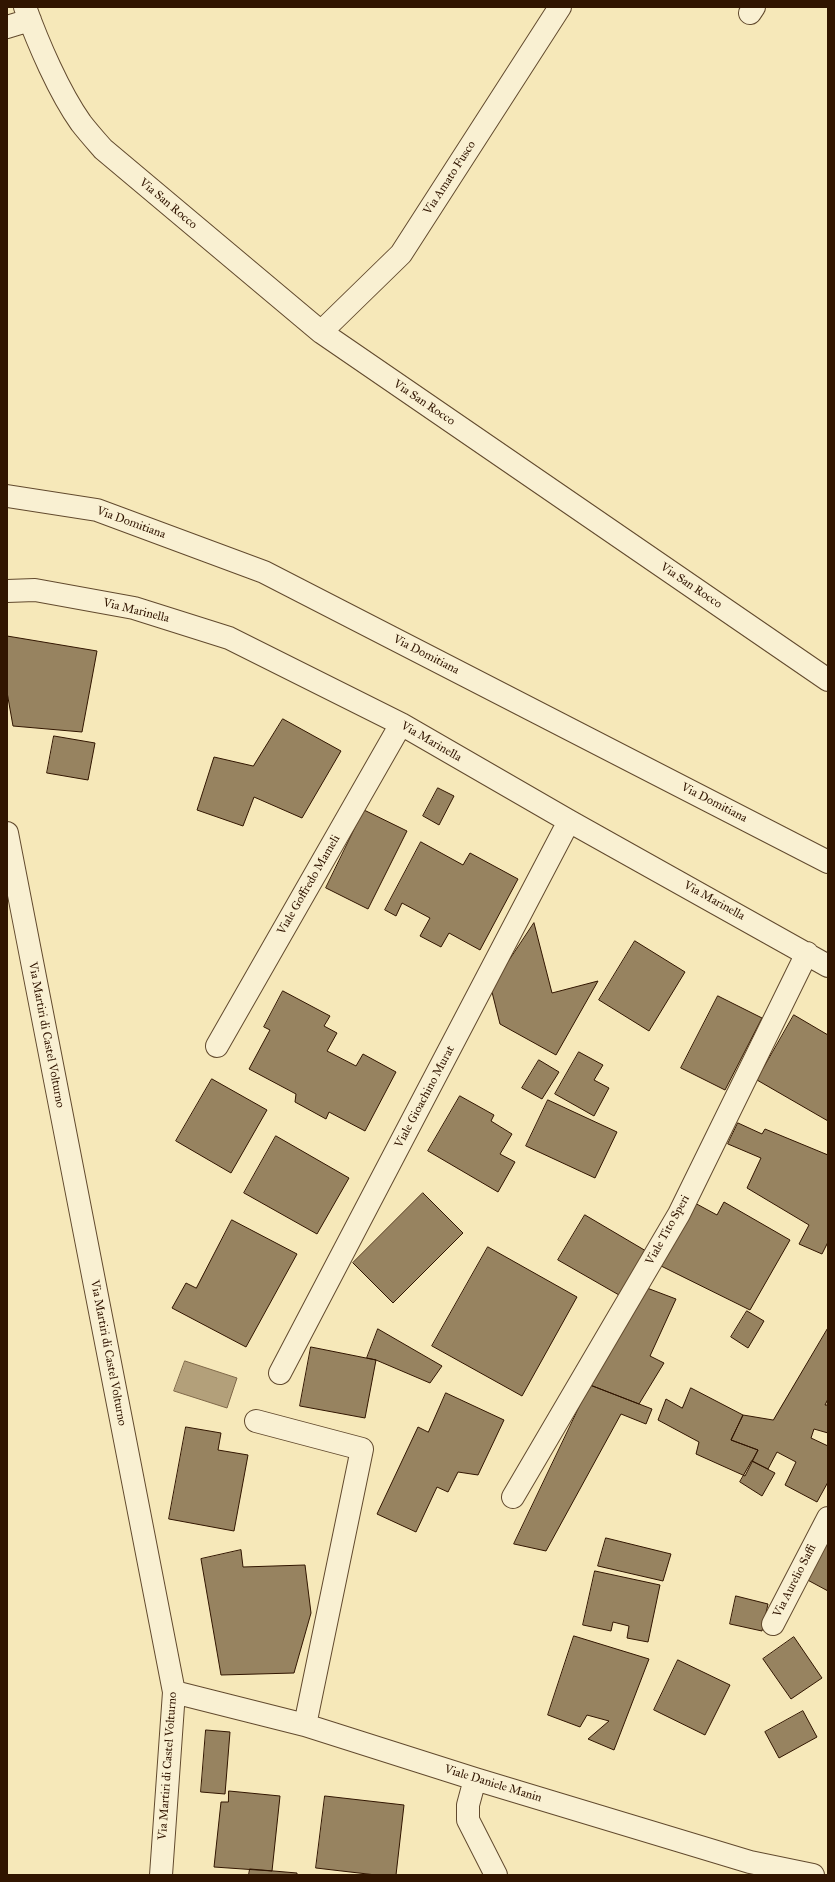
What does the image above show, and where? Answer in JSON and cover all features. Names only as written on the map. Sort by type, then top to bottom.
[{"type":"street","name":"Via Amato Fusco","points":[[321,332],[401,254],[560,7]]},
{"type":"street","name":"Via San Rocco","points":[[27,14],[58,82],[81,123],[103,149],[321,332],[828,680]]},
{"type":"street","points":[[7,27],[27,14]]},
{"type":"street","name":"Via Domitiana","points":[[7,496],[97,510],[264,572],[828,862]]},
{"type":"street","name":"Via Marinella","points":[[7,591],[35,590],[134,608],[229,638],[401,724],[569,821],[828,966]]},
{"type":"street","name":"Viale Goffredo Mameli","points":[[217,1046],[401,724]]},
{"type":"street","name":"Viale Gioachino Murat","points":[[280,1373],[569,821]]},
{"type":"street","name":"Via Martiri di Castel Volturno","points":[[7,833],[174,1692],[161,1875]]},
{"type":"street","name":"Viale Tito Speri","points":[[513,1497],[679,1214],[807,953]]},
{"type":"street","points":[[256,1421],[362,1449],[305,1725]]},
{"type":"street","name":"Via Aurelio Saffi","points":[[773,1624],[828,1518]]},
{"type":"street","name":"Viale Daniele Manin","points":[[174,1692],[305,1725],[749,1868],[813,1875]]},
{"type":"street","points":[[475,1779],[468,1805],[468,1820],[496,1875]]},
{"type":"shaded area","points":[[185,1361],[237,1378],[227,1408],[174,1391]]},
{"type":"building","points":[[7,636],[97,651],[82,732],[13,726],[7,692]]},
{"type":"building","points":[[283,719],[341,751],[302,818],[254,797],[243,826],[197,810],[214,757],[253,766]]},
{"type":"building","points":[[54,736],[95,743],[88,780],[47,773]]},
{"type":"building","points":[[438,788],[454,796],[439,825],[423,816]]},
{"type":"building","points":[[364,810],[407,831],[368,909],[326,888]]},
{"type":"building","points":[[421,842],[463,865],[470,853],[518,879],[480,950],[449,933],[441,947],[420,936],[430,918],[402,903],[396,916],[385,910]]},
{"type":"building","points":[[534,923],[552,993],[598,981],[556,1055],[500,1024],[491,988]]},
{"type":"building","points":[[635,941],[685,972],[649,1031],[599,1000]]},
{"type":"building","points":[[283,991],[330,1016],[324,1026],[337,1033],[327,1051],[356,1066],[363,1054],[396,1072],[365,1131],[329,1112],[326,1119],[295,1102],[296,1094],[249,1069],[270,1030],[264,1027]]},
{"type":"building","points":[[718,996],[762,1018],[725,1090],[681,1068]]},
{"type":"building","points":[[794,1015],[828,1035],[828,1121],[757,1080]]},
{"type":"building","points":[[579,1052],[603,1065],[594,1080],[609,1088],[594,1116],[555,1094]]},
{"type":"building","points":[[539,1060],[559,1072],[542,1099],[522,1088]]},
{"type":"building","points":[[212,1079],[267,1110],[231,1173],[176,1141]]},
{"type":"building","points":[[460,1096],[494,1115],[491,1121],[512,1134],[500,1154],[515,1162],[498,1192],[428,1151]]},
{"type":"building","points":[[548,1100],[617,1132],[595,1178],[526,1146]]},
{"type":"building","points":[[738,1123],[762,1134],[765,1129],[828,1155],[828,1242],[822,1254],[799,1244],[809,1225],[747,1188],[761,1158],[728,1144]]},
{"type":"building","points":[[276,1136],[349,1178],[317,1234],[244,1193]]},
{"type":"building","points":[[423,1193],[463,1233],[393,1303],[353,1263]]},
{"type":"building","points":[[693,1202],[717,1215],[724,1202],[790,1240],[750,1310],[657,1264]]},
{"type":"building","points":[[585,1215],[646,1251],[619,1295],[558,1260]]},
{"type":"building","points":[[232,1220],[297,1254],[246,1347],[172,1308],[186,1283],[196,1288]]},
{"type":"building","points":[[488,1247],[577,1297],[522,1396],[432,1346]]},
{"type":"building","points":[[639,1285],[676,1299],[650,1356],[664,1363],[639,1404],[590,1385]]},
{"type":"building","points":[[747,1311],[764,1321],[748,1348],[731,1337]]},
{"type":"building","points":[[828,1328],[828,1399],[825,1405],[828,1405],[828,1433],[814,1429],[811,1438],[828,1446],[828,1482],[817,1502],[785,1485],[796,1462],[777,1452],[768,1469],[752,1461],[758,1450],[731,1440],[743,1415],[773,1420]]},
{"type":"building","points":[[378,1329],[442,1366],[430,1383],[376,1360],[367,1358]]},
{"type":"building","points":[[311,1347],[376,1360],[365,1418],[300,1406]]},
{"type":"building","points":[[590,1385],[652,1409],[646,1424],[621,1414],[546,1551],[514,1544]]},
{"type":"building","points":[[691,1388],[743,1415],[731,1440],[758,1450],[745,1476],[696,1454],[699,1442],[658,1420],[666,1399],[682,1408]]},
{"type":"building","points":[[446,1393],[504,1420],[478,1475],[458,1472],[448,1492],[437,1487],[416,1532],[377,1514],[418,1427],[428,1432]]},
{"type":"building","points":[[186,1427],[221,1433],[218,1450],[248,1455],[234,1531],[169,1519]]},
{"type":"building","points":[[752,1461],[775,1473],[762,1496],[740,1482]]},
{"type":"building","points":[[828,1530],[828,1591],[802,1577]]},
{"type":"building","points":[[606,1538],[671,1554],[663,1581],[598,1566]]},
{"type":"building","points":[[241,1550],[243,1567],[305,1565],[311,1613],[294,1673],[221,1675],[201,1559]]},
{"type":"building","points":[[595,1571],[660,1585],[648,1642],[627,1638],[629,1626],[613,1622],[611,1631],[583,1625]]},
{"type":"building","points":[[736,1596],[768,1604],[762,1631],[730,1624]]},
{"type":"building","points":[[574,1636],[649,1659],[614,1750],[588,1739],[609,1721],[587,1715],[580,1727],[548,1715]]},
{"type":"building","points":[[794,1637],[822,1678],[791,1699],[763,1659]]},
{"type":"building","points":[[678,1660],[730,1685],[705,1735],[654,1710]]},
{"type":"building","points":[[803,1711],[817,1737],[779,1758],[765,1732]]},
{"type":"building","points":[[206,1730],[230,1732],[225,1794],[201,1792]]},
{"type":"building","points":[[229,1791],[280,1796],[272,1871],[214,1867],[221,1802],[228,1802]]},
{"type":"building","points":[[325,1796],[404,1805],[396,1875],[376,1875],[316,1868]]},
{"type":"building","points":[[250,1869],[297,1873],[297,1875],[249,1875]]}]
